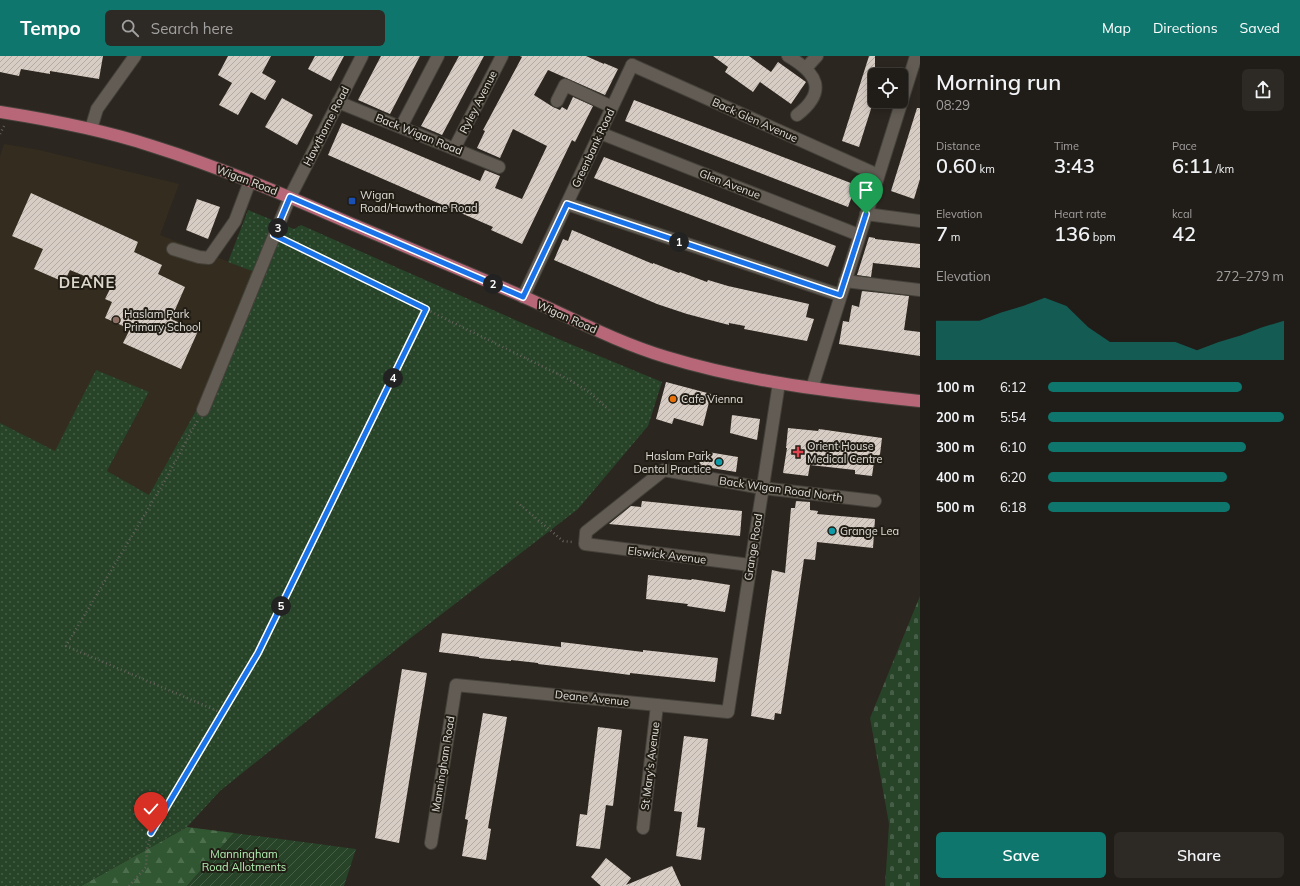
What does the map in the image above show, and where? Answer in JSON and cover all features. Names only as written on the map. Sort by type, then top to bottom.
[{"type":"main road","name":"Wigan Road","points":[[0,112],[91,129],[152,145],[250,181],[523,297],[614,338],[664,356],[734,375],[779,383],[920,401]]},
{"type":"street","points":[[91,129],[98,108],[135,56]]},
{"type":"street","name":"Hawthorne Road","points":[[203,410],[290,197],[362,56]]},
{"type":"street","points":[[401,127],[438,56]]},
{"type":"street","name":"Ryley Avenue","points":[[454,149],[502,56]]},
{"type":"street","points":[[788,56],[806,68],[814,79],[816,88],[815,94],[805,109],[797,115]]},
{"type":"street","points":[[806,68],[817,56]]},
{"type":"street","points":[[812,388],[916,56]]},
{"type":"street","name":"Back Glen Avenue","points":[[629,61],[878,175]]},
{"type":"street","name":"Greenbank Road","points":[[523,297],[612,107],[629,61]]},
{"type":"street","points":[[557,101],[565,85],[612,107]]},
{"type":"street","name":"Back Wigan Road","points":[[338,102],[499,167]]},
{"type":"street","name":"Glen Avenue","points":[[600,133],[859,235]]},
{"type":"street","points":[[172,249],[199,258],[208,258],[235,221],[250,181]]},
{"type":"street","points":[[567,204],[840,295]]},
{"type":"street","points":[[866,214],[920,221]]},
{"type":"street","points":[[845,281],[920,290]]},
{"type":"street","name":"Grange Road","points":[[728,712],[779,383]]},
{"type":"street","name":"Back Wigan Road North","points":[[584,544],[586,532],[664,470],[762,488],[875,501]]},
{"type":"street","name":"Elswick Avenue","points":[[584,544],[750,565]]},
{"type":"street","name":"Deane Avenue","points":[[456,685],[728,712]]},
{"type":"street","name":"Manningham Road","points":[[431,843],[456,685]]},
{"type":"street","name":"St Mary's Avenue","points":[[643,828],[657,705]]},
{"type":"path","points":[[274,235],[568,379],[589,392],[609,410]]},
{"type":"path","points":[[129,886],[146,867],[147,849],[151,833],[258,653],[426,309]]},
{"type":"path","points":[[203,410],[166,479],[66,646],[222,713]]},
{"type":"path","points":[[518,502],[563,541],[584,544]]},
{"type":"shaded area","name":"Haslam Park Primary School","points":[[4,144],[39,150],[179,184],[160,235],[252,271],[199,405],[149,495],[107,471],[149,393],[96,370],[56,452],[0,423],[0,157]]},
{"type":"green space","points":[[248,210],[294,229],[301,225],[563,341],[662,382],[648,426],[578,509],[399,647],[220,791],[187,827],[81,886],[0,886],[0,423],[55,451],[96,370],[149,392],[107,471],[149,495],[199,405],[252,271],[228,262]]},
{"type":"green space","points":[[920,596],[920,886],[885,886],[889,824],[870,718]]},
{"type":"green space","points":[[187,827],[234,833],[187,886],[81,886]]},
{"type":"green space","name":"Manningham Road Allotments","points":[[234,833],[356,849],[344,886],[187,886]]},
{"type":"building","points":[[0,56],[103,56],[99,79],[50,71],[50,74],[21,69],[19,76],[0,72]]},
{"type":"building","points":[[228,56],[271,56],[262,73],[276,81],[265,100],[251,92],[238,115],[219,105],[232,83],[218,75]]},
{"type":"building","points":[[315,56],[344,56],[331,81],[308,69]]},
{"type":"building","points":[[381,56],[420,56],[390,114],[358,100]]},
{"type":"building","points":[[459,56],[484,56],[442,135],[421,126]]},
{"type":"building","points":[[520,56],[586,56],[618,69],[605,95],[548,70],[534,95],[560,110],[562,107],[567,110],[573,97],[593,106],[575,142],[572,140],[522,244],[491,230],[493,227],[328,155],[342,123],[480,181],[485,170],[500,176],[495,188],[522,199],[547,146],[513,129],[500,158],[477,148],[485,131],[483,130],[522,57]]},
{"type":"building","points":[[713,56],[749,56],[771,72],[778,62],[806,82],[791,104],[760,82],[753,92],[725,72],[728,67]]},
{"type":"building","points":[[869,56],[875,56],[875,68],[868,68],[868,108],[871,108],[859,147],[842,141]]},
{"type":"building","points":[[282,98],[313,115],[297,145],[265,127]]},
{"type":"building","points":[[634,100],[856,185],[848,207],[625,121]]},
{"type":"building","points":[[917,108],[920,108],[920,179],[914,199],[891,191]]},
{"type":"building","points":[[604,157],[836,246],[828,267],[594,178]]},
{"type":"building","points":[[31,193],[138,242],[134,252],[162,265],[158,274],[185,287],[171,319],[198,331],[181,369],[123,343],[130,329],[105,318],[112,302],[105,299],[111,287],[70,270],[64,282],[34,269],[43,249],[12,236]]},
{"type":"building","points":[[197,199],[220,207],[208,239],[186,230]]},
{"type":"building","points":[[572,230],[653,264],[707,282],[708,280],[728,286],[809,304],[806,317],[814,319],[807,341],[744,329],[745,326],[729,323],[729,325],[687,314],[657,304],[554,260],[563,239],[568,241]]},
{"type":"building","points":[[869,237],[920,244],[920,268],[873,263],[871,277],[857,275]]},
{"type":"building","points":[[862,291],[909,296],[904,330],[920,332],[920,356],[839,344],[843,321],[849,322],[852,305],[859,307]]},
{"type":"building","points":[[666,382],[711,394],[703,426],[674,418],[672,424],[656,419]]},
{"type":"building","points":[[732,415],[760,419],[757,440],[730,433]]},
{"type":"building","points":[[788,428],[818,431],[819,429],[882,438],[879,463],[874,462],[872,476],[855,474],[855,470],[810,465],[808,476],[783,473],[787,448]]},
{"type":"building","name":"Haslam Park Dental Practice","points":[[702,451],[738,457],[736,472],[699,466]]},
{"type":"building","points":[[642,501],[742,511],[740,536],[609,524],[631,506],[641,507]]},
{"type":"building","points":[[796,501],[810,502],[810,510],[818,511],[817,514],[875,519],[873,548],[817,542],[815,560],[804,559],[781,714],[775,713],[774,720],[751,716],[772,570],[785,573],[791,508],[795,508]]},
{"type":"building","points":[[648,575],[692,579],[730,585],[725,612],[687,606],[688,604],[646,599]]},
{"type":"building","points":[[442,633],[561,647],[561,642],[643,652],[643,650],[718,658],[715,682],[630,673],[630,675],[439,652]]},
{"type":"building","points":[[402,669],[427,673],[399,843],[375,838]]},
{"type":"building","points":[[483,713],[507,717],[488,828],[491,829],[486,860],[462,856],[468,820],[465,819]]},
{"type":"building","points":[[598,727],[622,730],[613,806],[606,805],[600,849],[576,846],[580,814],[587,815]]},
{"type":"building","points":[[684,736],[708,739],[697,827],[705,828],[701,860],[676,856],[682,812],[674,811]]},
{"type":"building","points":[[606,858],[631,878],[626,885],[672,866],[681,886],[601,886],[591,877]]},
{"type":"place","name":"Wigan Road/Hawthorne Road","points":[[352,201]]},
{"type":"place","name":"Haslam Park Primary School","points":[[116,320]]},
{"type":"place","name":"Cafe Vienna","points":[[673,399]]},
{"type":"place","name":"Orient House Medical Centre","points":[[798,452]]},
{"type":"place","name":"Haslam Park Dental Practice","points":[[719,462]]},
{"type":"place","name":"Grange Lea","points":[[832,531]]},
{"type":"district","name":"DEANE","points":[[87,282]]},
{"type":"route","points":[[151,833],[258,653],[426,309],[274,235],[290,197],[523,297],[567,204],[840,295],[866,214]]}]
